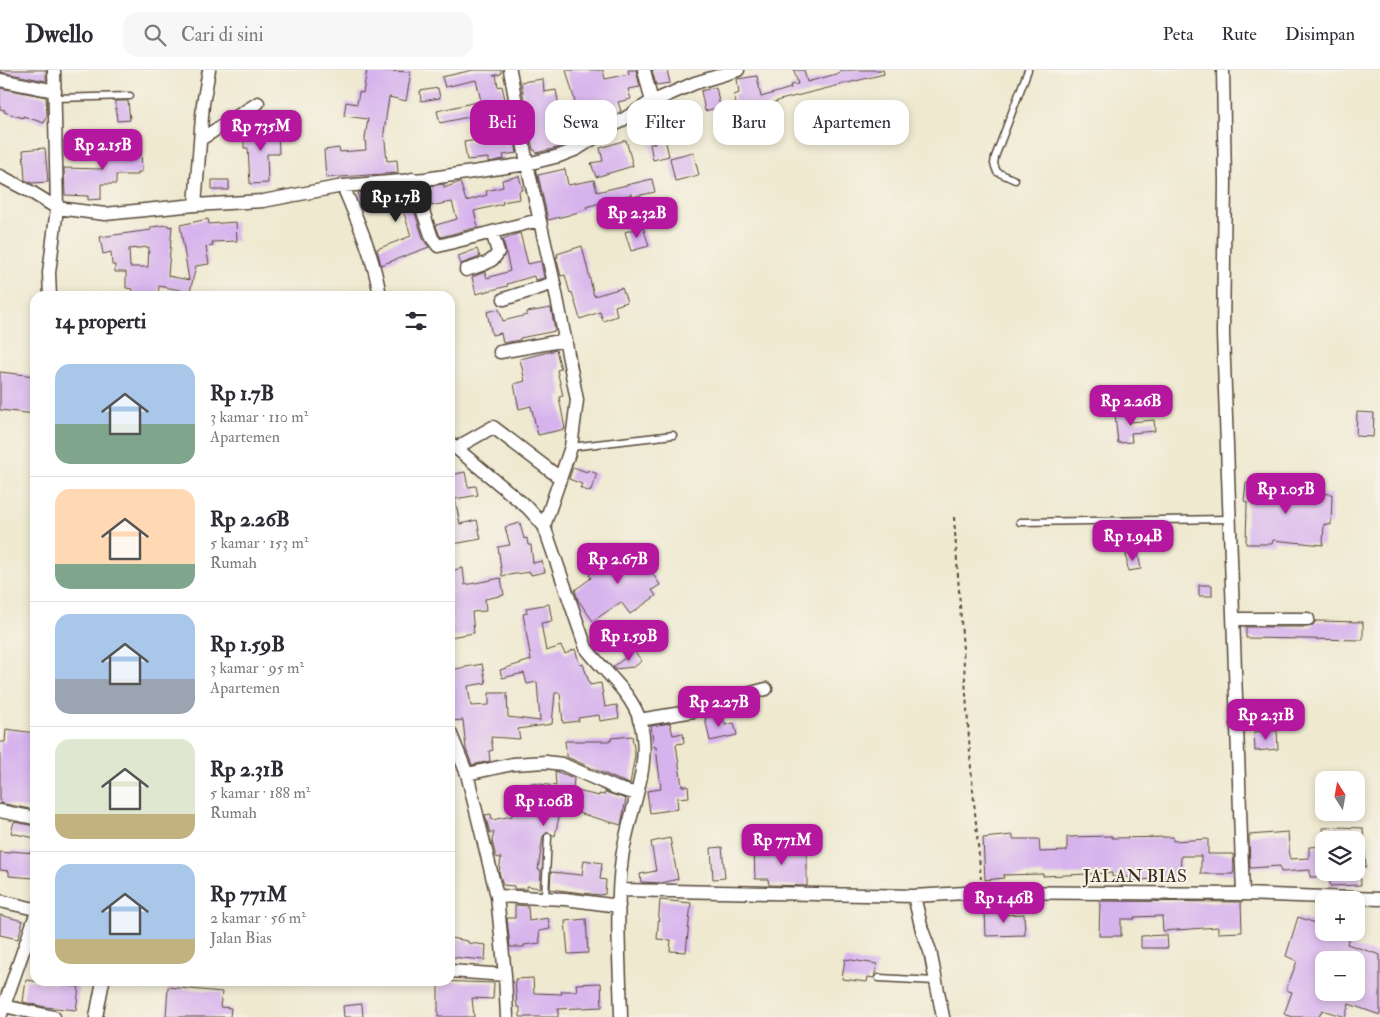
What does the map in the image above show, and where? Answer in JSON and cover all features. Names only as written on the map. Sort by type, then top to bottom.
[{"type":"street","points":[[50,291],[49,273],[57,208],[54,70]]},
{"type":"street","points":[[195,205],[203,104],[209,70]]},
{"type":"street","points":[[510,70],[526,164],[554,283],[577,400],[571,447],[544,526]]},
{"type":"street","points":[[644,70],[652,100]]},
{"type":"street","points":[[657,100],[695,83],[738,70]]},
{"type":"street","points":[[1223,70],[1225,183],[1223,334],[1243,894]]},
{"type":"street","points":[[0,80],[55,95]]},
{"type":"street","points":[[201,139],[258,103]]},
{"type":"street","points":[[0,176],[57,208],[105,214],[195,205],[263,201],[342,186],[425,179],[526,164],[559,156],[576,149],[627,117]]},
{"type":"street","points":[[412,179],[432,238],[438,246],[539,220]]},
{"type":"street","points":[[342,186],[364,235],[378,280],[379,291]]},
{"type":"street","points":[[466,270],[491,261],[496,255],[498,252],[492,232]]},
{"type":"street","points":[[504,299],[554,283]]},
{"type":"street","points":[[500,352],[566,340]]},
{"type":"street","points":[[455,444],[493,427],[560,478]]},
{"type":"street","points":[[455,447],[528,508],[544,526],[586,648],[611,676],[634,708],[640,720],[644,742],[644,761],[622,857],[619,906],[621,1017]]},
{"type":"street","points":[[1232,614],[1308,614]]},
{"type":"street","points":[[640,720],[694,711],[704,705],[766,689]]},
{"type":"street","points":[[455,760],[467,774],[497,896],[507,1017]]},
{"type":"street","points":[[467,774],[513,764],[546,762],[562,764],[616,788],[637,794]]},
{"type":"street","points":[[0,811],[30,817]]},
{"type":"street","name":"JALAN BIAS","points":[[620,890],[914,896],[982,892],[1243,894],[1380,899]]},
{"type":"street","points":[[497,896],[545,897],[619,906]]},
{"type":"street","points":[[914,896],[922,930],[930,951],[943,1017]]},
{"type":"street","points":[[0,901],[30,908]]},
{"type":"street","points":[[30,931],[2,1012],[54,1017]]},
{"type":"street","points":[[455,971],[505,975]]},
{"type":"street","points":[[96,1017],[102,986]]},
{"type":"lane","points":[[1015,180],[996,172],[995,156],[1028,70]]},
{"type":"lane","points":[[55,95],[130,96]]},
{"type":"lane","points":[[571,447],[673,435]]},
{"type":"lane","points":[[1020,522],[1229,519]]},
{"type":"lane","points":[[545,897],[548,837]]},
{"type":"lane","points":[[879,978],[935,981]]},
{"type":"path","points":[[954,517],[971,768],[982,892]]},
{"type":"building","points":[[0,70],[46,70],[46,81],[0,72]]},
{"type":"building","points":[[367,70],[411,72],[406,101],[389,97],[384,132],[387,161],[397,160],[398,173],[326,178],[324,150],[339,148],[340,152],[366,150],[365,138],[368,119],[344,116],[346,102],[357,104],[359,92],[363,93]]},
{"type":"building","points":[[473,70],[501,70],[501,74],[496,75],[498,87],[502,86],[505,99],[507,100],[481,100],[476,80],[445,87],[442,77]]},
{"type":"building","points":[[566,70],[603,70],[605,79],[629,74],[628,70],[636,70],[640,87],[628,89],[631,99],[618,102],[621,111],[617,114],[617,100],[575,100]]},
{"type":"building","points":[[652,70],[667,70],[670,83],[656,85]]},
{"type":"building","points":[[794,70],[804,70],[807,82],[840,73],[840,70],[883,70],[884,74],[780,100],[735,100],[734,95],[739,93],[737,79],[757,76],[761,97],[791,88],[790,85],[798,84]]},
{"type":"building","points":[[543,79],[544,92],[556,90],[558,100],[545,100],[545,145],[563,145],[536,153],[533,150],[532,145],[535,145],[535,100],[524,100],[521,82]]},
{"type":"building","points":[[716,87],[719,100],[713,100],[713,109],[705,111],[701,91]]},
{"type":"building","points":[[0,88],[46,97],[47,115],[44,123],[4,112],[5,110],[0,109]]},
{"type":"building","points":[[438,88],[440,98],[421,101],[420,91]]},
{"type":"building","points":[[115,101],[128,101],[130,120],[117,121]]},
{"type":"building","points":[[470,104],[470,117],[440,123],[437,111]]},
{"type":"building","points":[[278,128],[279,154],[267,154],[268,183],[250,184],[248,148],[244,148],[244,131]]},
{"type":"building","points":[[103,139],[120,139],[120,150],[141,149],[142,172],[138,172],[138,175],[116,175],[116,184],[101,184],[101,199],[88,200],[88,196],[65,195],[64,168],[102,169]]},
{"type":"building","points":[[626,140],[633,166],[596,177],[591,163],[603,161],[600,148],[617,145],[617,143]]},
{"type":"building","points":[[470,141],[470,145],[516,145],[517,153],[503,155],[504,159],[488,162],[488,158],[467,160],[464,142]]},
{"type":"building","points":[[650,145],[666,145],[669,156],[653,160]]},
{"type":"building","points":[[45,148],[48,182],[32,183],[25,180],[23,150]]},
{"type":"building","points":[[693,152],[699,175],[675,181],[670,158]]},
{"type":"building","points":[[565,169],[568,185],[594,180],[597,192],[652,179],[655,192],[632,197],[632,194],[548,220],[538,175]]},
{"type":"building","points":[[519,176],[523,190],[519,191],[520,199],[502,202],[503,204],[474,211],[478,227],[441,237],[436,225],[457,219],[452,202],[430,206],[423,187],[444,184],[444,188],[460,182],[466,201],[487,195],[486,191],[503,187],[502,180]]},
{"type":"building","points":[[212,180],[229,180],[229,190],[212,190]]},
{"type":"building","points":[[400,189],[400,191],[407,189],[424,241],[429,247],[381,265],[377,249],[411,236],[402,207],[372,210],[372,207],[361,208],[358,193]]},
{"type":"building","points":[[208,219],[209,224],[236,222],[237,241],[212,242],[213,246],[206,247],[209,264],[196,266],[190,291],[159,286],[158,291],[133,291],[133,289],[126,288],[126,272],[115,272],[115,265],[112,265],[111,252],[103,254],[100,237],[151,230],[151,227],[172,226],[168,276],[189,280],[180,225]],"holes":[[[149,247],[148,267],[130,267],[129,249]]]},
{"type":"building","points":[[643,227],[649,246],[631,251],[625,232]]},
{"type":"building","points":[[520,233],[528,264],[541,261],[544,278],[535,280],[534,276],[507,284],[508,286],[476,294],[472,277],[485,272],[487,278],[510,271],[503,239]]},
{"type":"building","points":[[582,246],[594,296],[622,288],[627,302],[615,306],[617,316],[603,321],[600,312],[580,319],[572,292],[570,293],[565,275],[561,276],[556,257],[558,257],[557,254]]},
{"type":"building","points":[[477,249],[480,257],[461,264],[458,256]]},
{"type":"building","points":[[551,308],[555,331],[503,343],[501,333],[492,335],[487,312],[499,309],[503,321],[527,315],[527,312]]},
{"type":"building","points":[[556,350],[561,369],[557,370],[563,396],[559,397],[565,429],[538,435],[531,406],[519,409],[514,384],[525,381],[520,359]]},
{"type":"building","points":[[0,372],[30,375],[30,413],[0,410]]},
{"type":"building","points":[[1357,412],[1374,413],[1373,437],[1356,436]]},
{"type":"building","points":[[1130,413],[1130,422],[1154,420],[1155,431],[1131,433],[1132,442],[1118,443],[1115,415]]},
{"type":"building","points":[[573,467],[597,474],[590,492],[580,488],[582,484],[569,479]]},
{"type":"building","points":[[465,472],[468,487],[476,486],[478,495],[455,499],[455,474]]},
{"type":"building","points":[[1246,483],[1305,490],[1305,493],[1332,494],[1331,525],[1324,524],[1323,545],[1273,540],[1272,544],[1246,544],[1247,502],[1244,501]]},
{"type":"building","points":[[455,499],[460,524],[477,520],[481,539],[455,544]]},
{"type":"building","points":[[520,523],[524,539],[527,538],[528,545],[531,545],[533,563],[542,561],[545,572],[531,575],[530,572],[502,576],[498,547],[510,545],[505,527]]},
{"type":"building","points":[[633,544],[660,585],[652,590],[656,596],[630,614],[621,602],[593,621],[578,600],[575,590],[591,578],[589,575]]},
{"type":"building","points":[[1138,553],[1141,569],[1128,571],[1126,554]]},
{"type":"building","points":[[463,568],[465,585],[501,578],[504,595],[485,599],[486,611],[472,612],[474,633],[455,636],[455,570]]},
{"type":"building","points":[[1199,585],[1212,585],[1212,596],[1199,596]]},
{"type":"building","points":[[549,604],[552,621],[541,623],[546,651],[561,646],[565,654],[575,649],[580,665],[583,664],[590,685],[601,683],[605,707],[617,705],[619,718],[600,721],[599,715],[578,718],[579,721],[563,723],[560,693],[555,693],[552,724],[518,729],[520,739],[491,737],[493,750],[489,751],[490,761],[472,765],[466,749],[463,720],[455,721],[455,669],[482,664],[486,683],[468,686],[471,706],[489,705],[489,693],[507,693],[508,717],[540,721],[537,682],[527,684],[524,673],[502,678],[500,670],[531,660],[523,614],[527,613],[526,608]]},
{"type":"building","points":[[1316,621],[1363,622],[1363,640],[1246,638],[1246,627],[1308,627],[1312,626]]},
{"type":"building","points":[[615,627],[620,638],[603,647],[598,636]]},
{"type":"building","points":[[634,651],[642,661],[634,667],[615,669],[613,667]]},
{"type":"building","points":[[722,714],[725,725],[734,723],[737,735],[710,741],[705,718]]},
{"type":"building","points":[[670,723],[673,735],[683,733],[684,743],[676,744],[682,786],[688,786],[689,797],[677,798],[678,809],[650,813],[647,791],[661,789],[656,747],[654,747],[651,726]]},
{"type":"building","points":[[6,729],[30,732],[30,809],[0,803],[0,742],[5,742]]},
{"type":"building","points":[[1277,731],[1278,749],[1255,751],[1254,732]]},
{"type":"building","points":[[632,736],[635,755],[630,784],[567,757],[565,741],[611,741],[611,738]]},
{"type":"building","points":[[555,771],[574,778],[573,790],[599,796],[599,794],[604,795],[605,792],[626,799],[621,825],[571,811],[571,813],[560,812],[555,836],[548,832],[543,836],[538,870],[541,870],[540,888],[527,886],[527,889],[514,889],[514,886],[503,885],[499,872],[501,858],[496,857],[492,841],[494,832],[490,833],[485,815],[491,814],[492,820],[512,816],[513,809],[527,812],[530,783],[556,786]]},
{"type":"building","points":[[14,822],[30,825],[30,837],[11,833]]},
{"type":"building","points":[[1323,828],[1363,828],[1363,831],[1323,831]]},
{"type":"building","points":[[1288,832],[1290,859],[1309,858],[1309,847],[1315,847],[1315,877],[1310,877],[1310,870],[1281,872],[1280,866],[1250,868],[1249,835]]},
{"type":"building","points":[[1013,835],[1013,839],[1039,839],[1040,852],[1067,851],[1067,837],[1173,837],[1173,841],[1208,839],[1208,854],[1233,854],[1234,869],[1233,874],[1201,874],[1201,856],[1181,856],[1180,878],[1153,877],[1153,879],[1130,881],[1129,877],[1112,877],[1112,873],[1043,876],[1043,874],[1003,875],[1004,878],[985,880],[983,838]]},
{"type":"building","points":[[670,838],[678,879],[662,883],[641,882],[640,874],[656,871],[651,842]]},
{"type":"building","points":[[722,847],[725,878],[713,879],[711,848]]},
{"type":"building","points":[[807,848],[807,886],[769,885],[768,879],[755,879],[754,849]]},
{"type":"building","points":[[10,851],[30,853],[30,878],[9,876],[9,871],[0,870],[0,852],[10,853]]},
{"type":"building","points":[[584,860],[602,863],[600,879],[606,880],[605,894],[550,889],[551,872],[582,875]]},
{"type":"building","points":[[1330,881],[1361,881],[1361,885],[1330,886]]},
{"type":"building","points":[[660,900],[691,903],[686,952],[670,951],[671,940],[657,939]]},
{"type":"building","points":[[1100,901],[1241,902],[1242,932],[1218,933],[1218,927],[1163,931],[1162,916],[1121,919],[1121,936],[1099,936]]},
{"type":"building","points":[[515,905],[528,906],[529,921],[548,918],[550,929],[539,931],[540,943],[524,945],[524,947],[510,947],[507,918],[515,918]]},
{"type":"building","points":[[1004,909],[1004,915],[1024,914],[1025,935],[986,936],[985,910]]},
{"type":"building","points":[[0,915],[23,921],[18,939],[0,935]]},
{"type":"building","points":[[1298,917],[1315,923],[1315,941],[1348,941],[1347,944],[1380,955],[1380,1015],[1349,1004],[1345,1017],[1322,1010],[1319,1017],[1293,1017],[1284,1014],[1292,992],[1286,990],[1297,961],[1286,956]]},
{"type":"building","points":[[586,919],[588,953],[568,954],[565,921]]},
{"type":"building","points":[[1167,935],[1168,948],[1141,948],[1141,936]]},
{"type":"building","points":[[455,939],[468,941],[468,943],[486,945],[485,960],[455,957]]},
{"type":"building","points":[[845,959],[877,964],[874,978],[868,977],[867,982],[842,979]]},
{"type":"building","points":[[533,978],[534,993],[562,994],[561,991],[577,991],[576,984],[601,983],[602,1007],[558,1009],[558,1017],[520,1017],[520,1007],[517,1007],[515,979]]},
{"type":"building","points":[[26,980],[30,981],[30,986],[79,987],[76,1010],[45,1007],[23,1002]]},
{"type":"building","points":[[455,982],[494,983],[493,999],[472,998],[474,1017],[438,1017],[438,986],[455,986]]},
{"type":"building","points":[[168,987],[222,992],[220,1007],[231,1008],[230,1017],[166,1017]]},
{"type":"building","points":[[362,1004],[363,1017],[344,1017],[343,1006]]}]
